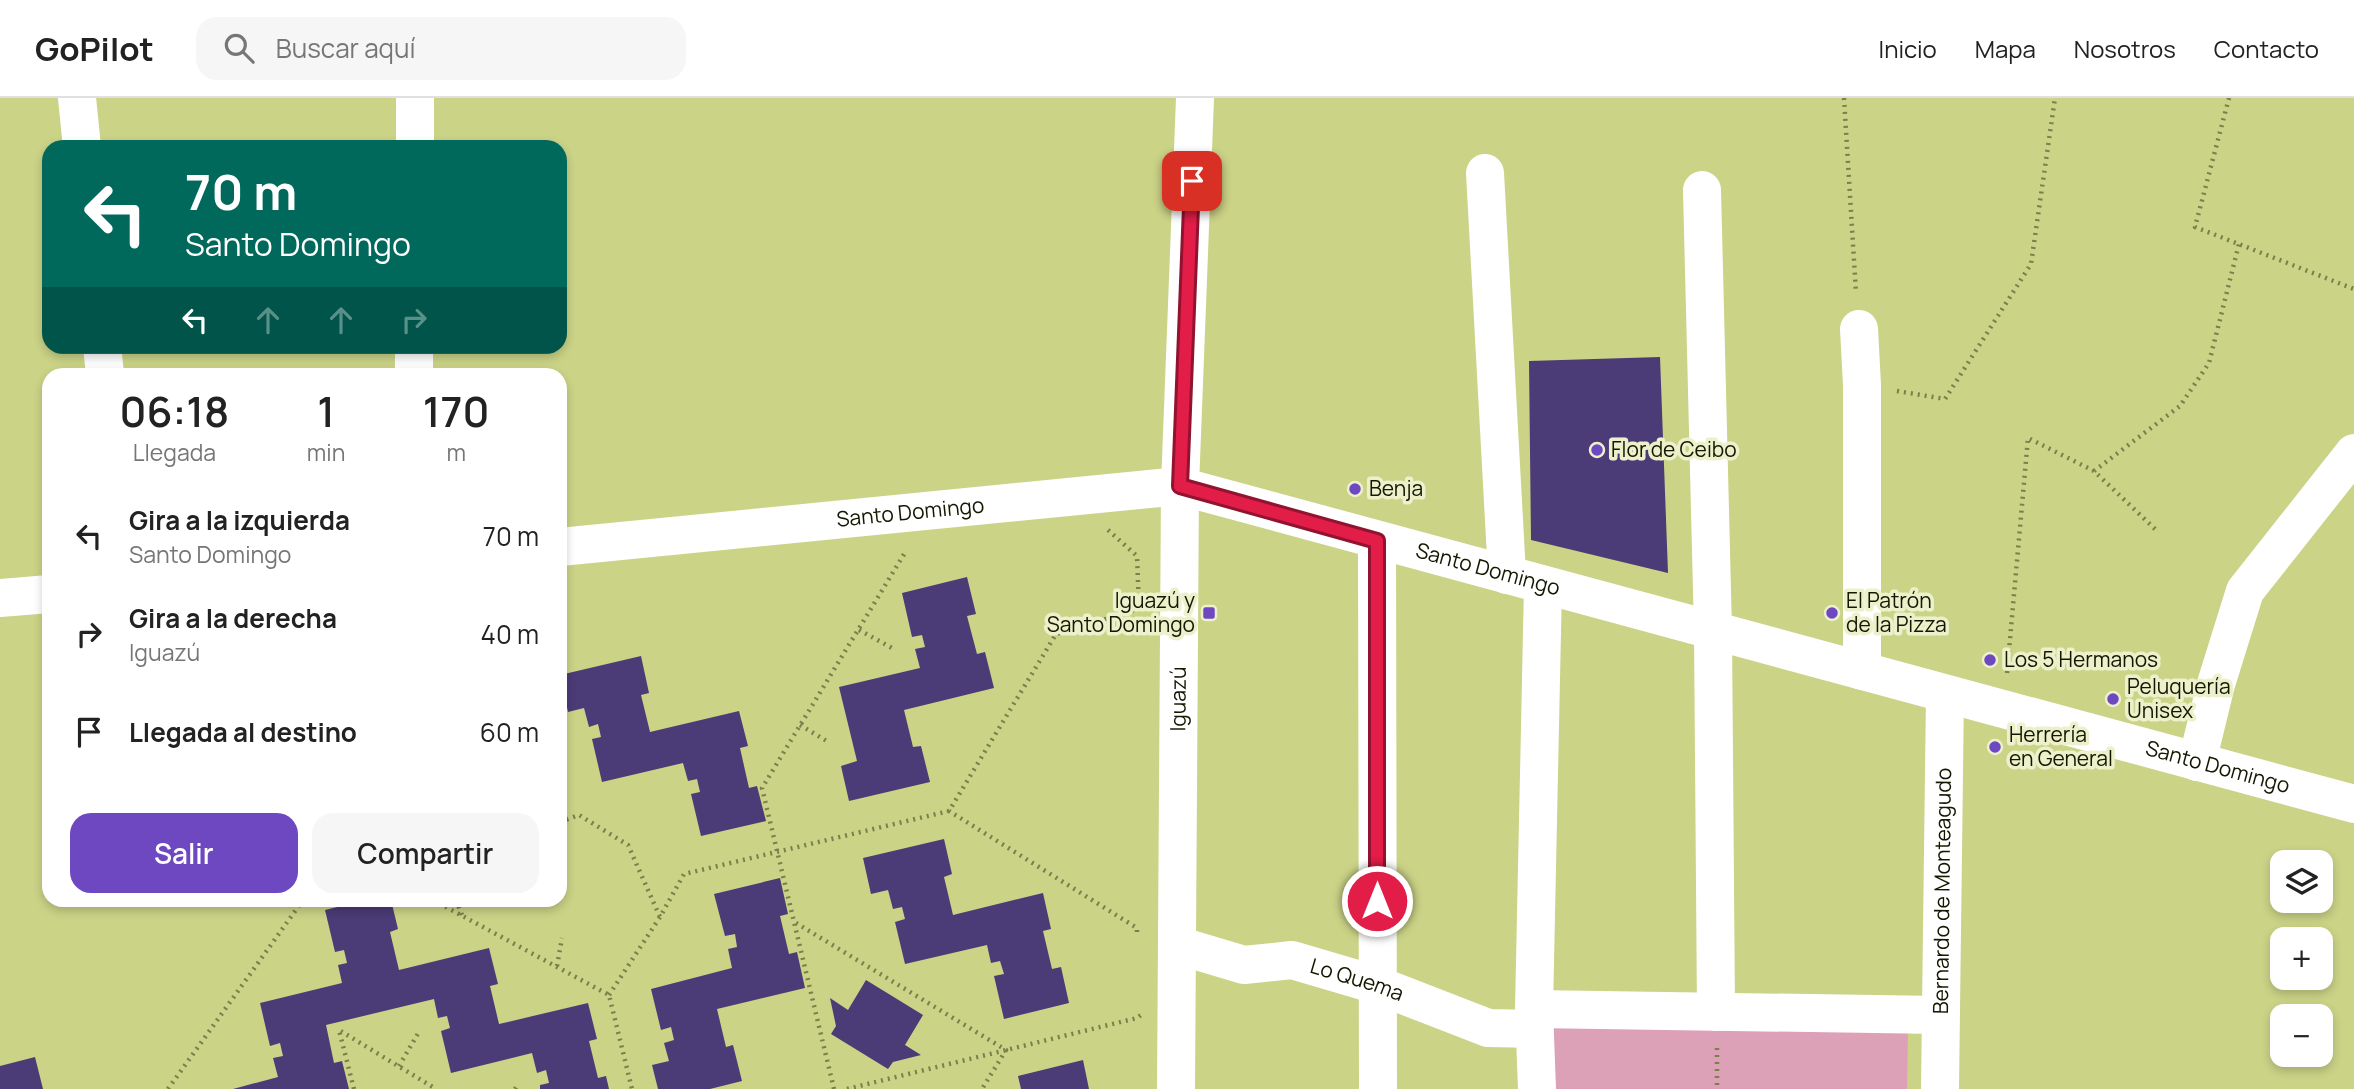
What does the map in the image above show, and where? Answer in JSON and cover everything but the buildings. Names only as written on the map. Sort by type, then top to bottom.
[{"type":"street","points":[[77,98],[81,140]]},
{"type":"street","points":[[415,98],[415,140]]},
{"type":"street","name":"Iguazú","points":[[1176,1089],[1180,486],[1195,98]]},
{"type":"street","points":[[1485,173],[1525,580],[1537,1089]]},
{"type":"street","points":[[1702,190],[1713,631],[1716,1012]]},
{"type":"street","points":[[1859,329],[1862,385],[1862,671]]},
{"type":"street","points":[[2197,762],[2216,684],[2245,591],[2354,453]]},
{"type":"street","name":"Santo Domingo","points":[[567,546],[1180,486],[2354,804]]},
{"type":"street","points":[[1377,541],[1378,1089]]},
{"type":"street","points":[[0,598],[42,595]]},
{"type":"street","name":"Bernardo de Monteagudo","points":[[1940,1089],[1945,694]]},
{"type":"street","name":"Lo Quema","points":[[1177,945],[1244,964],[1292,960],[1377,985],[1488,1028],[1534,1019],[1716,1012],[1940,1015]]},
{"type":"path","points":[[1844,98],[1859,329]]},
{"type":"path","points":[[1862,385],[1945,399],[2031,264],[2055,98]]},
{"type":"path","points":[[2229,98],[2195,227],[2354,289]]},
{"type":"path","points":[[2094,471],[2180,405],[2209,363],[2239,244]]},
{"type":"path","points":[[2004,709],[2028,438],[2094,471],[2155,529]]},
{"type":"path","points":[[949,811],[1056,634],[1139,609],[1137,556],[1107,529]]},
{"type":"path","points":[[834,1089],[762,788],[909,547],[895,548]]},
{"type":"path","points":[[859,629],[894,649]]},
{"type":"path","points":[[800,725],[830,743]]},
{"type":"path","points":[[632,1089],[609,995],[684,874],[949,811],[1138,928],[1137,941]]},
{"type":"path","points":[[567,819],[579,815],[628,845],[660,916]]},
{"type":"path","points":[[168,1089],[298,907]]},
{"type":"path","points":[[447,907],[609,995]]},
{"type":"path","points":[[459,907],[463,915]]},
{"type":"path","points":[[795,922],[1006,1050]]},
{"type":"path","points":[[557,967],[562,938]]},
{"type":"path","points":[[847,1089],[1137,1018],[1176,991]]},
{"type":"path","points":[[1137,1005],[1137,1030]]},
{"type":"path","points":[[354,1089],[339,1030],[436,1089]]},
{"type":"path","points":[[399,1066],[420,1030]]},
{"type":"path","points":[[982,1089],[1006,1050]]},
{"type":"shaded area","points":[[1549,1019],[1908,1025],[1907,1089],[1550,1089]]},
{"type":"place","name":"Flor de Ceibo","points":[[1597,450]]},
{"type":"place","name":"Benja","points":[[1355,489]]},
{"type":"place","name":"Iguazú y Santo Domingo","points":[[1209,613]]},
{"type":"place","name":"El Patrón de la Pizza","points":[[1832,613]]},
{"type":"place","name":"Los 5 Hermanos","points":[[1990,660]]},
{"type":"place","name":"Peluquería Unisex","points":[[2113,699]]},
{"type":"place","name":"Herrería en General","points":[[1995,747]]},
{"type":"route","points":[[1192,181],[1180,486],[1377,541],[1377,901]]}]
